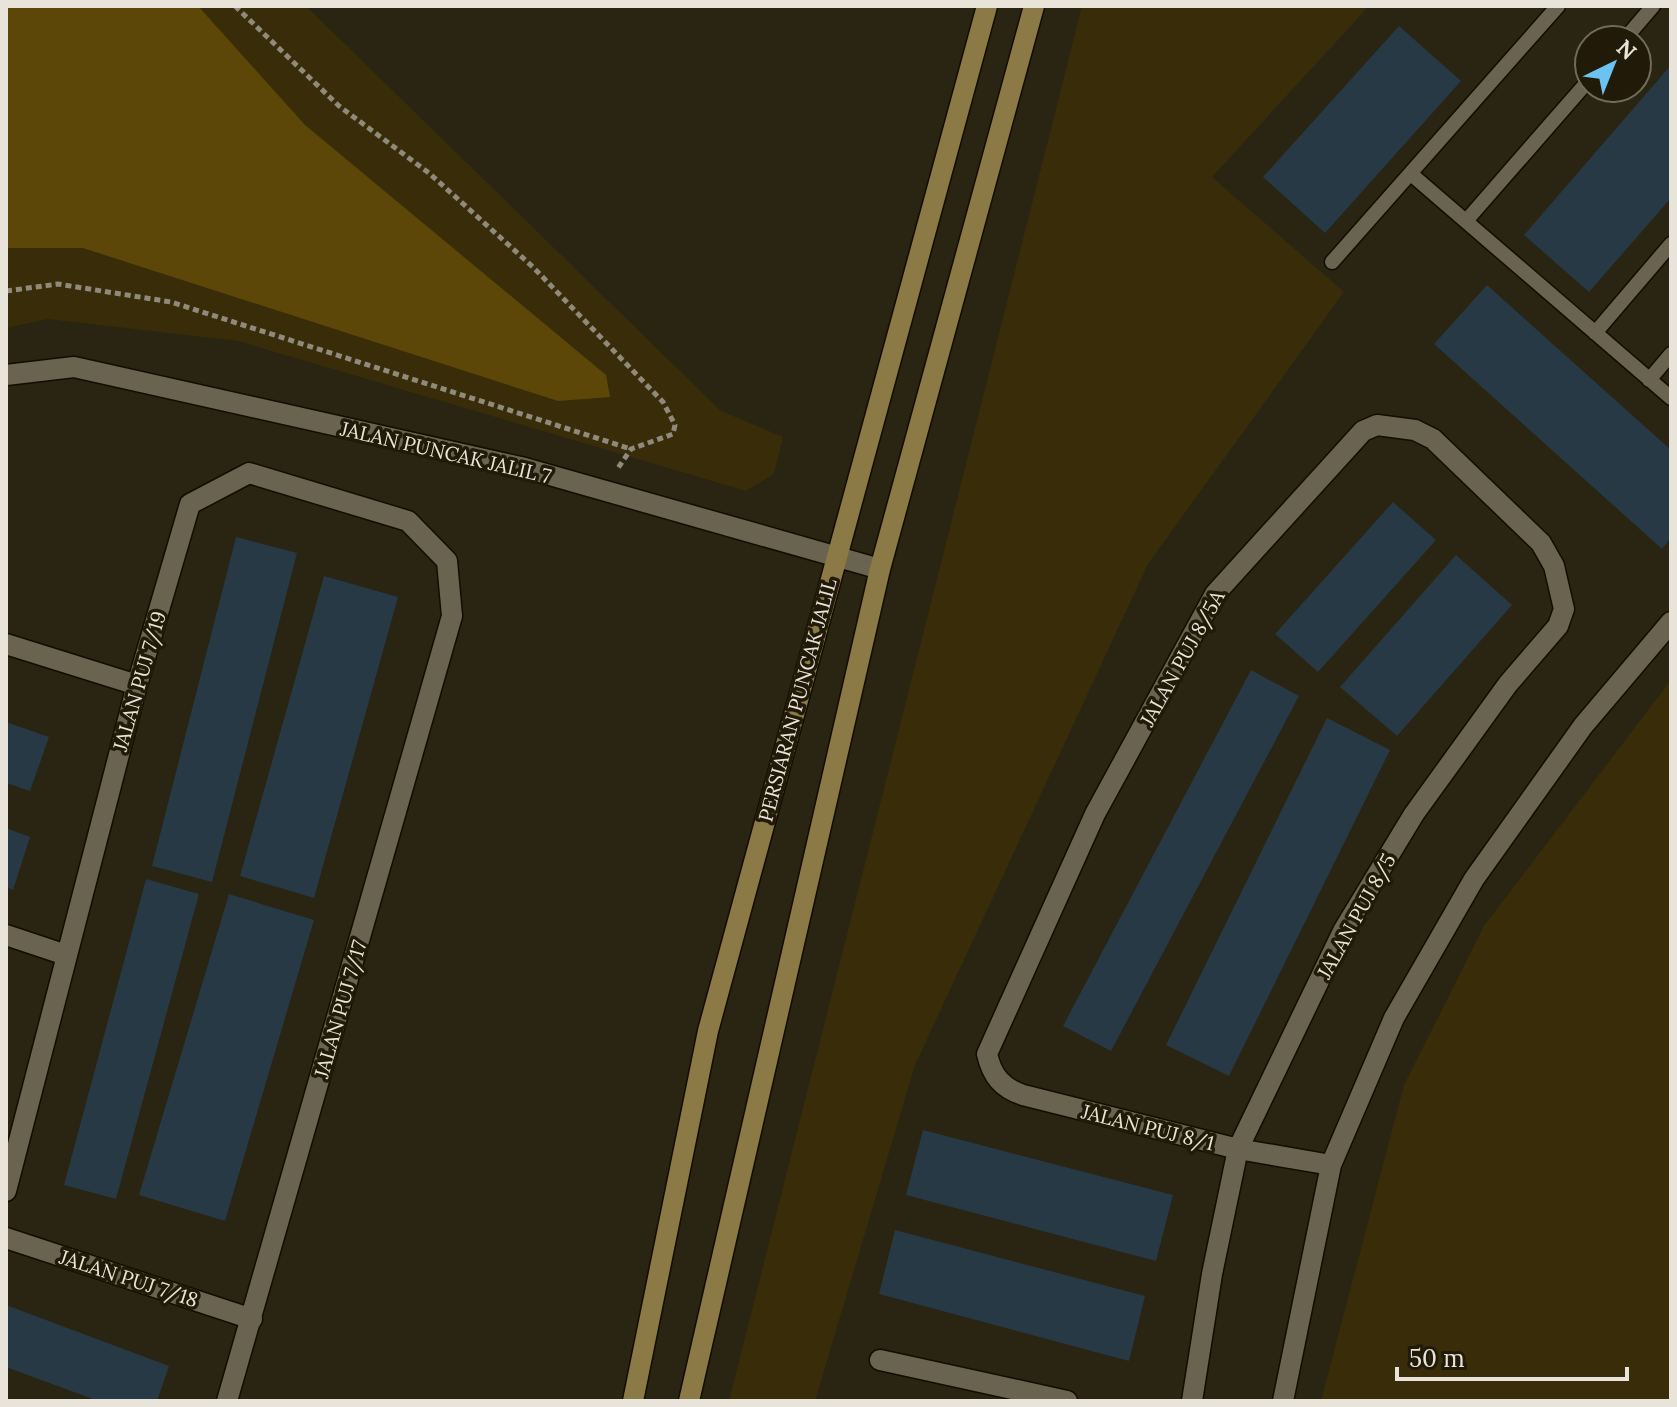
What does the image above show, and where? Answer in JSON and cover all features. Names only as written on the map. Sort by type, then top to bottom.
[{"type":"main road","name":"PERSIARAN PUNCAK JALIL","points":[[633,1401],[708,1031],[987,6]]},
{"type":"main road","points":[[689,1401],[880,569],[1034,6]]},
{"type":"street","name":"JALAN PUNCAK JALIL 7","points":[[6,375],[74,367],[525,468],[880,569]]},
{"type":"street","name":"JALAN PUJ 8/5A","points":[[987,1054],[1095,814],[1215,594],[1227,580],[1363,431],[1377,425],[1415,430],[1433,439],[1488,491]]},
{"type":"street","name":"JALAN PUJ 7/19","points":[[6,1191],[137,685],[190,504],[249,473],[408,521],[447,561],[452,616]]},
{"type":"street","name":"JALAN PUJ 8/5","points":[[1192,1401],[1212,1274],[1238,1149],[1343,931],[1414,814],[1508,684],[1558,626],[1564,609],[1554,566],[1541,543],[1488,491]]},
{"type":"street","name":"JALAN PUJ 7/17","points":[[227,1401],[452,616]]},
{"type":"street","points":[[1283,1401],[1331,1165],[1394,1018],[1474,879],[1583,726],[1671,622]]},
{"type":"street","points":[[6,644],[137,685]]},
{"type":"street","points":[[6,935],[66,955]]},
{"type":"street","name":"JALAN PUJ 8/1","points":[[987,1054],[997,1080],[1009,1090],[1238,1149],[1331,1165]]},
{"type":"street","name":"JALAN PUJ 7/18","points":[[6,1238],[252,1319]]},
{"type":"street","points":[[880,1360],[1067,1401]]},
{"type":"lane","points":[[1332,262],[1558,6]]},
{"type":"lane","points":[[1638,24],[1653,6]]},
{"type":"lane","points":[[1466,221],[1573,98]]},
{"type":"lane","points":[[1411,174],[1671,398]]},
{"type":"lane","points":[[1595,333],[1671,244]]},
{"type":"lane","points":[[1649,380],[1671,354]]},
{"type":"path","points":[[6,291],[58,284],[171,302],[631,449],[673,434],[675,425],[663,402],[533,267],[429,173],[339,106],[235,6]]},
{"type":"shaded area","points":[[6,6],[306,6],[721,411],[783,437],[774,474],[746,491],[238,341],[48,319],[6,328]]},
{"type":"shaded area","points":[[6,6],[198,6],[305,125],[606,375],[610,397],[558,401],[83,248],[6,248]]},
{"type":"shaded area","points":[[1082,6],[1369,6],[1212,177],[1344,292],[1148,564],[915,1065],[815,1401],[729,1401]]},
{"type":"shaded area","points":[[1671,680],[1671,1401],[1321,1401],[1404,1085],[1484,926]]},
{"type":"building","points":[[1399,26],[1461,81],[1325,233],[1263,177]]},
{"type":"building","points":[[1671,65],[1671,198],[1589,292],[1524,235],[1637,104],[1653,104],[1653,86]]},
{"type":"building","points":[[1487,285],[1671,450],[1671,538],[1662,549],[1434,344]]},
{"type":"building","points":[[1393,502],[1436,540],[1318,672],[1275,634]]},
{"type":"building","points":[[236,537],[297,553],[212,882],[152,866]]},
{"type":"building","points":[[1456,555],[1512,605],[1397,736],[1340,687]]},
{"type":"building","points":[[324,576],[398,597],[314,898],[240,876]]},
{"type":"building","points":[[1251,670],[1299,696],[1111,1051],[1063,1026]]},
{"type":"building","points":[[1327,718],[1390,750],[1229,1076],[1166,1045]]},
{"type":"building","points":[[6,722],[49,737],[30,791],[6,783]]},
{"type":"building","points":[[6,828],[30,837],[13,890],[6,887]]},
{"type":"building","points":[[146,879],[199,894],[116,1199],[64,1185]]},
{"type":"building","points":[[229,894],[314,920],[225,1221],[139,1195]]},
{"type":"building","points":[[923,1130],[1173,1195],[1156,1261],[906,1195]]},
{"type":"building","points":[[895,1230],[1145,1296],[1129,1361],[879,1294]]},
{"type":"building","points":[[6,1305],[169,1366],[157,1401],[98,1401],[6,1367]]}]
